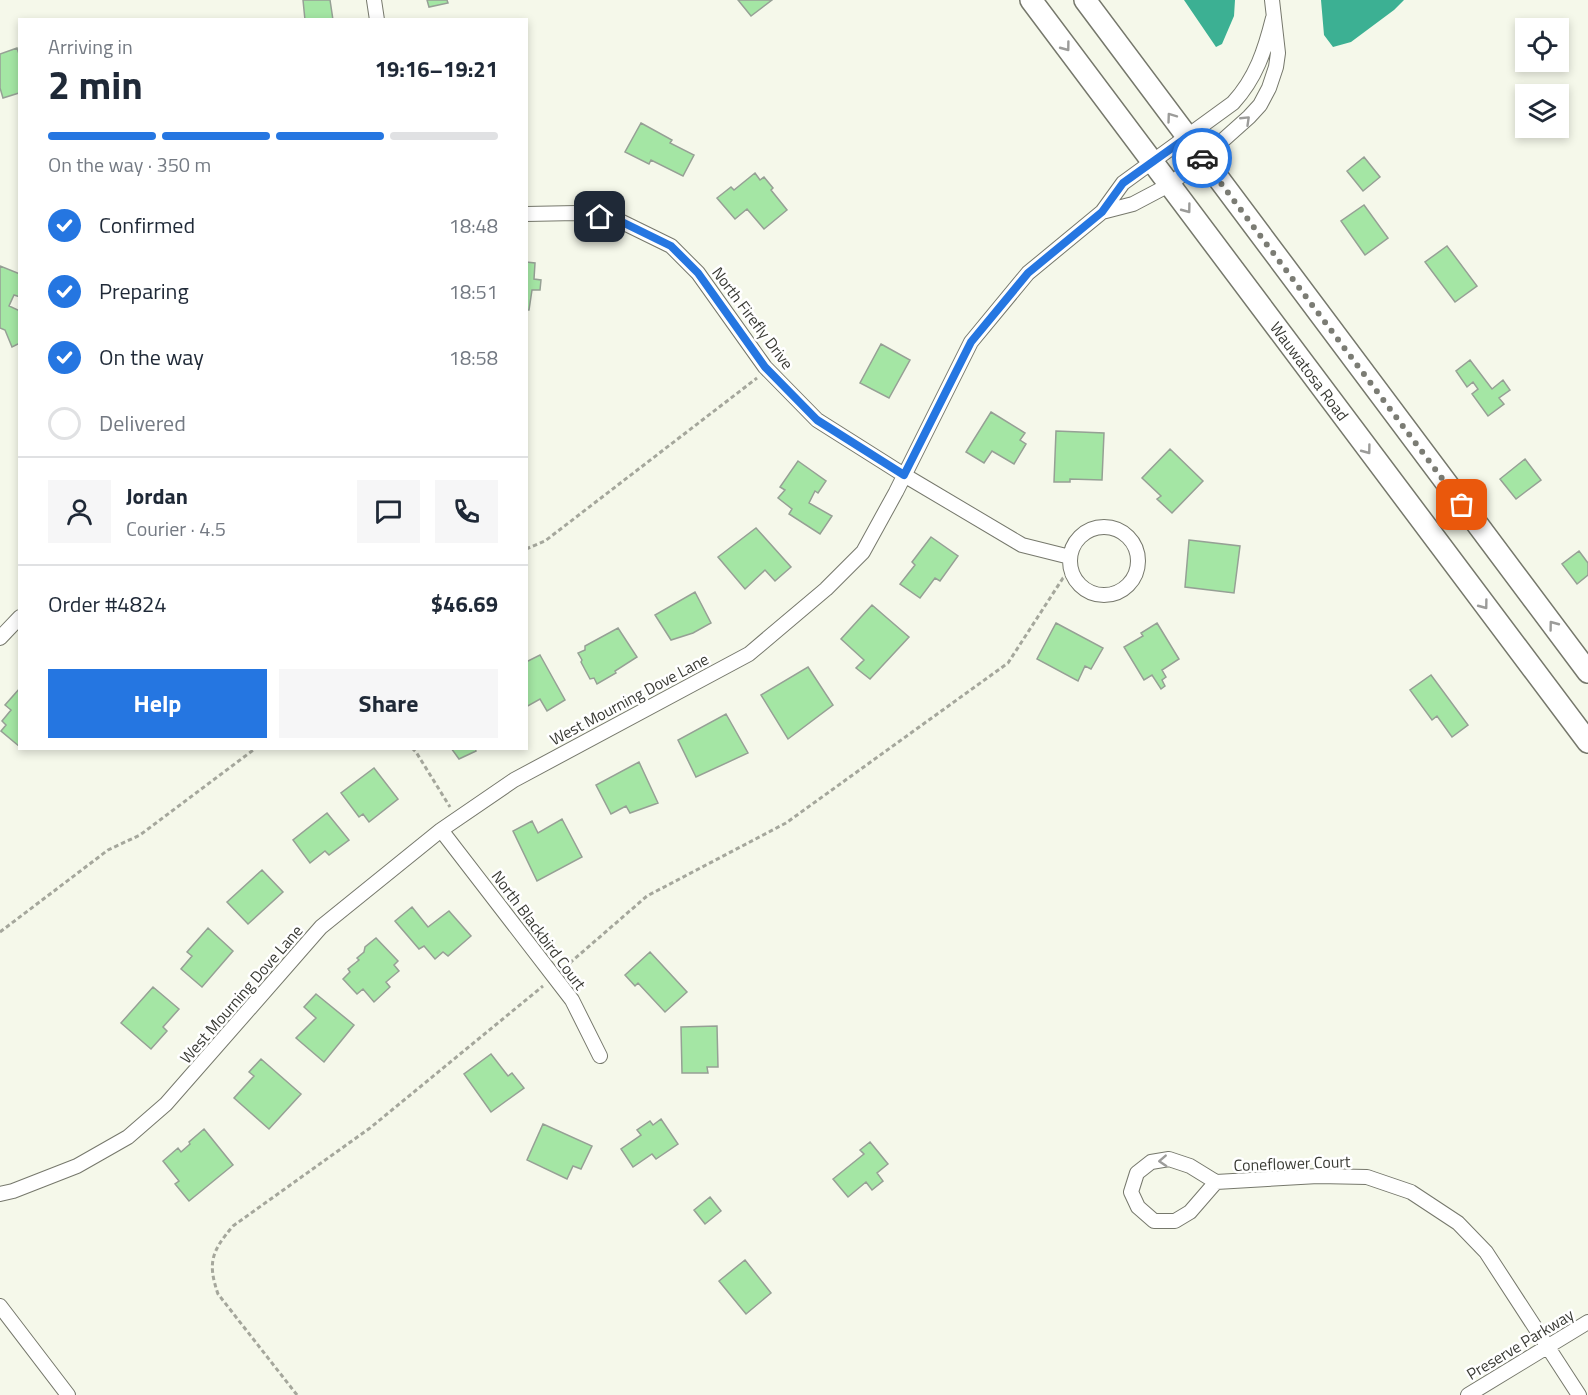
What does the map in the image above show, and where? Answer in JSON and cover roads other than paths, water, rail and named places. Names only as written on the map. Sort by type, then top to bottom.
[{"type":"main road","name":"Wauwatosa Road","points":[[1031,0],[1588,742]]},
{"type":"main road","points":[[1085,0],[1186,138],[1588,672]]},
{"type":"street","points":[[374,0],[377,18]]},
{"type":"street","points":[[1102,212],[1133,204],[1169,184],[1202,159],[1260,105],[1269,88],[1278,53],[1272,0]]},
{"type":"street","points":[[1102,212],[1123,183],[1233,103],[1243,92],[1258,66],[1273,18]]},
{"type":"street","name":"West Mourning Dove Lane","points":[[0,1194],[77,1166],[128,1137],[166,1104],[321,927],[441,830],[514,780],[748,654],[826,589],[863,552],[971,342],[1028,273],[1102,212]]},
{"type":"street","name":"North Firefly Drive","points":[[528,214],[578,213],[622,222],[671,246],[698,273],[768,369],[817,420],[1022,545],[1070,557]]},
{"type":"street","points":[[1101,527],[1112,528],[1131,540],[1138,562],[1136,573],[1130,582],[1122,590],[1112,594],[1090,592],[1081,586],[1072,572],[1070,557],[1073,546],[1080,537],[1090,530],[1101,527]]},
{"type":"street","points":[[0,638],[18,619]]},
{"type":"street","name":"North Blackbird Court","points":[[441,830],[572,1000],[600,1056]]},
{"type":"street","name":"Coneflower Court","points":[[1216,1182],[1190,1212],[1175,1221],[1154,1221],[1138,1207],[1131,1192],[1137,1173],[1150,1162],[1169,1158],[1190,1166],[1216,1182],[1317,1176],[1367,1177],[1411,1192],[1458,1223],[1486,1252],[1579,1395]]},
{"type":"street","points":[[0,1306],[68,1395]]},
{"type":"street","name":"Preserve Parkway","points":[[1468,1395],[1588,1322]]}]
